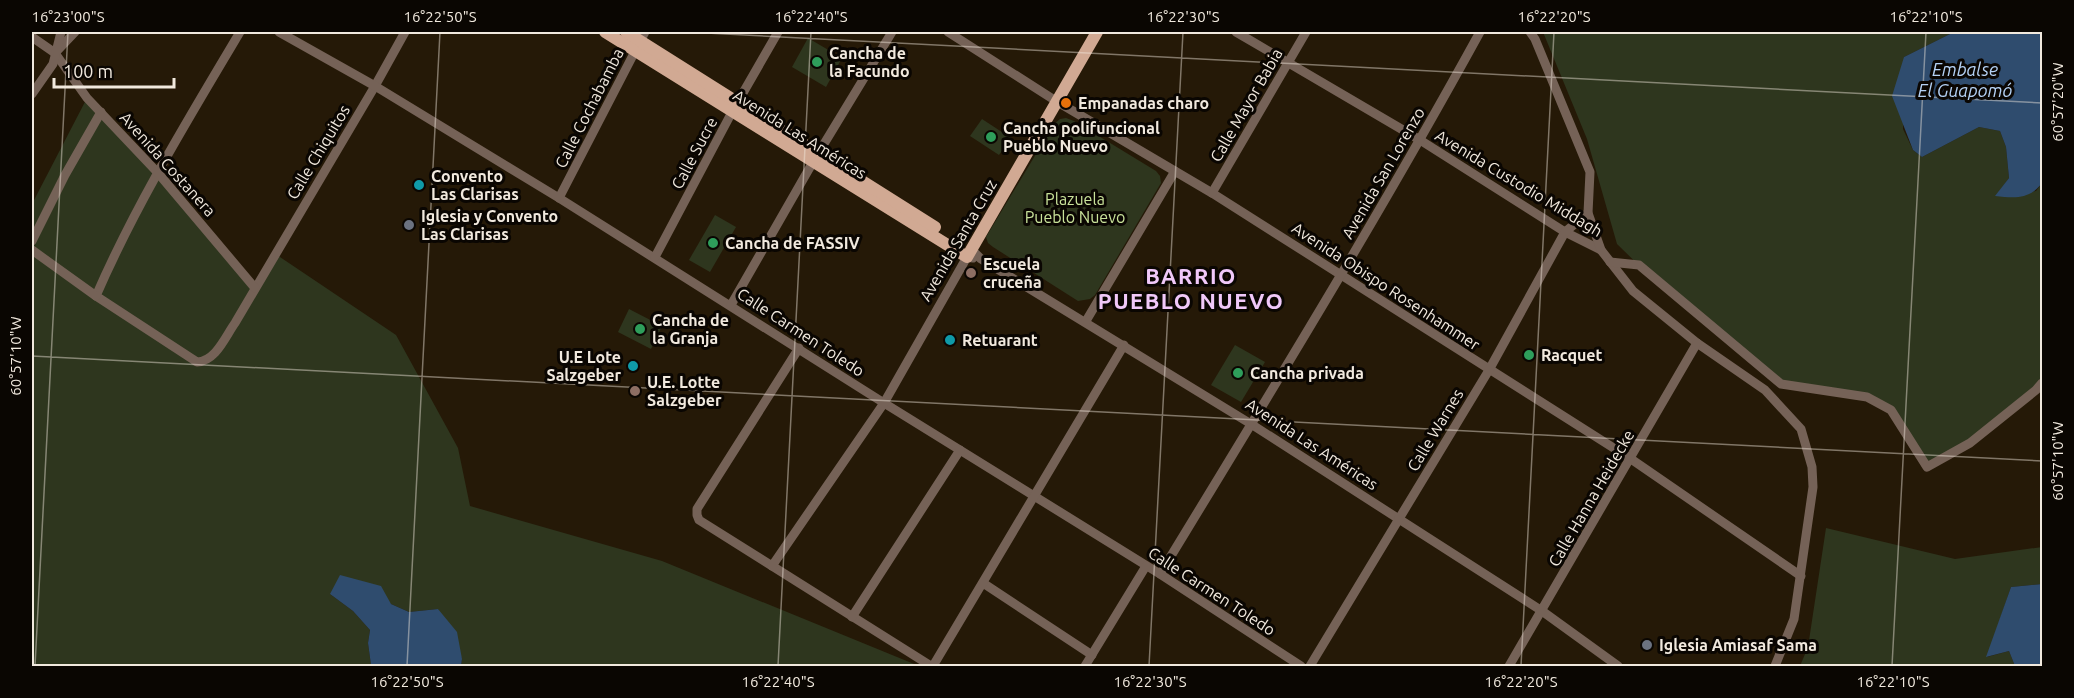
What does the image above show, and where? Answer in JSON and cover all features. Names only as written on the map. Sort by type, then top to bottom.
[{"type":"main road","name":"Avenida Las Américas","points":[[605,32],[640,41]]},
{"type":"main road","name":"Avenida Las Américas","points":[[626,32],[735,108],[970,253]]},
{"type":"main road","name":"Avenida Santa Cruz","points":[[970,253],[1097,32]]},
{"type":"street","points":[[32,94],[53,64],[61,32]]},
{"type":"street","points":[[55,53],[75,32]]},
{"type":"street","points":[[32,250],[96,296],[114,255],[158,173],[240,32]]},
{"type":"street","name":"Calle Carmen Toledo","points":[[279,32],[375,86],[655,257],[884,403],[1160,574],[1301,666]]},
{"type":"street","name":"Calle Chiquitos","points":[[96,296],[197,362],[205,361],[214,354],[405,32]]},
{"type":"street","name":"Calle Sucre","points":[[655,257],[778,32]]},
{"type":"street","points":[[732,305],[816,158],[892,32]]},
{"type":"street","name":"Avenida Obispo Rosenhammer","points":[[948,32],[1056,100],[1212,193],[1630,459],[1801,576]]},
{"type":"street","name":"Avenida Custodio Middagh","points":[[1236,32],[1420,141],[1564,232],[1601,250]]},
{"type":"street","name":"Calle Mayor Babia","points":[[1212,193],[1306,32]]},
{"type":"street","name":"Avenida San Lorenzo","points":[[1160,574],[1341,275],[1420,141],[1480,32]]},
{"type":"street","points":[[1530,32],[1590,172],[1588,213],[1601,250],[1633,291],[1696,343],[1765,390],[1801,429],[1812,467],[1813,487],[1794,619],[1775,666]]},
{"type":"street","name":"Avenida Costanera","points":[[32,37],[55,53],[87,98],[158,173],[255,288]]},
{"type":"street","name":"Calle Cochabamba","points":[[559,198],[640,41]]},
{"type":"street","points":[[32,241],[100,112]]},
{"type":"street","points":[[1086,321],[1175,171]]},
{"type":"street","name":"Calle Warnes","points":[[1310,666],[1489,370],[1564,232],[1588,213]]},
{"type":"street","name":"Avenida Las Américas","points":[[970,253],[1086,321],[1251,424],[1542,611],[1618,666]]},
{"type":"street","name":"Avenida Santa Cruz","points":[[772,566],[884,403],[970,253]]},
{"type":"street","points":[[1610,261],[1639,265],[1781,384],[1867,397],[1891,410],[1927,467],[1970,443],[2043,383]]},
{"type":"street","name":"Calle Hanna Heidecke","points":[[1509,666],[1696,343]]},
{"type":"street","points":[[799,348],[697,509],[699,520],[932,666],[1124,345]]},
{"type":"street","points":[[852,617],[960,450]]},
{"type":"street","points":[[1085,666],[1146,566]]},
{"type":"street","points":[[983,583],[1092,655]]},
{"type":"green space","points":[[1543,32],[1954,32],[1904,57],[1903,129],[1913,150],[1922,157],[1979,127],[2000,131],[2006,147],[2009,178],[1996,196],[2036,191],[2042,183],[2042,383],[1970,443],[1927,467],[1890,410],[1866,397],[1781,384],[1657,283],[1617,244],[1587,139]]},
{"type":"green space","name":"Cancha de la Facundo","points":[[808,38],[842,58],[826,87],[792,67]]},
{"type":"green space","points":[[87,98],[255,287],[274,253],[396,335],[458,448],[470,506],[662,561],[919,666],[461,666],[462,659],[438,609],[409,612],[391,604],[330,594],[353,611],[370,630],[368,643],[370,666],[32,666],[32,204]]},
{"type":"green space","name":"Plazuela Pueblo Nuevo","points":[[1066,118],[1156,171],[1161,183],[1095,295],[1090,299],[1078,301],[993,247],[988,243],[986,237],[1054,124]]},
{"type":"green space","name":"Cancha polifuncional Pueblo Nuevo","points":[[982,119],[1011,138],[999,155],[970,136]]},
{"type":"green space","name":"Cancha de FASSIV","points":[[715,215],[736,227],[710,272],[689,260]]},
{"type":"green space","name":"Cancha de la Granja","points":[[629,309],[662,326],[651,349],[618,332]]},
{"type":"green space","name":"Cancha privada","points":[[1235,345],[1265,362],[1241,402],[1211,385]]},
{"type":"green space","points":[[1826,528],[1955,559],[2042,547],[2042,584],[2011,587],[1987,657],[2009,651],[2015,666],[1800,666],[1808,647]]},
{"type":"water","name":"Embalse El Guapomó","points":[[1954,32],[2042,32],[2042,183],[2027,195],[2021,197],[1995,196],[2009,178],[2006,147],[2000,131],[1979,127],[1922,157],[1913,150],[1892,96],[1904,57]]},
{"type":"water","points":[[340,575],[381,586],[391,604],[409,612],[438,609],[457,632],[462,659],[461,666],[370,666],[368,643],[370,630],[353,611],[330,594]]},
{"type":"water","points":[[2042,584],[2042,666],[2015,666],[2009,651],[1986,657],[2011,587]]},
{"type":"place","name":"Cancha de la Facundo","points":[[817,62]]},
{"type":"place","name":"Empanadas charo","points":[[1066,103]]},
{"type":"place","name":"Cancha polifuncional Pueblo Nuevo","points":[[991,137]]},
{"type":"place","name":"Convento Las Clarisas","points":[[419,185]]},
{"type":"place","name":"Iglesia y Convento Las Clarisas","points":[[409,225]]},
{"type":"place","name":"Cancha de FASSIV","points":[[713,243]]},
{"type":"place","name":"Escuela cruceña","points":[[971,273]]},
{"type":"place","name":"Cancha de la Granja","points":[[640,329]]},
{"type":"place","name":"Retuarant","points":[[950,340]]},
{"type":"place","name":"Racquet","points":[[1529,355]]},
{"type":"place","name":"U.E Lote Salzgeber","points":[[633,366]]},
{"type":"place","name":"Cancha privada","points":[[1238,373]]},
{"type":"place","name":"U.E. Lotte Salzgeber","points":[[635,391]]},
{"type":"place","name":"Iglesia Amiasaf Sama","points":[[1647,645]]},
{"type":"district","name":"BARRIO PUEBLO NUEVO","points":[[1191,288]]}]
